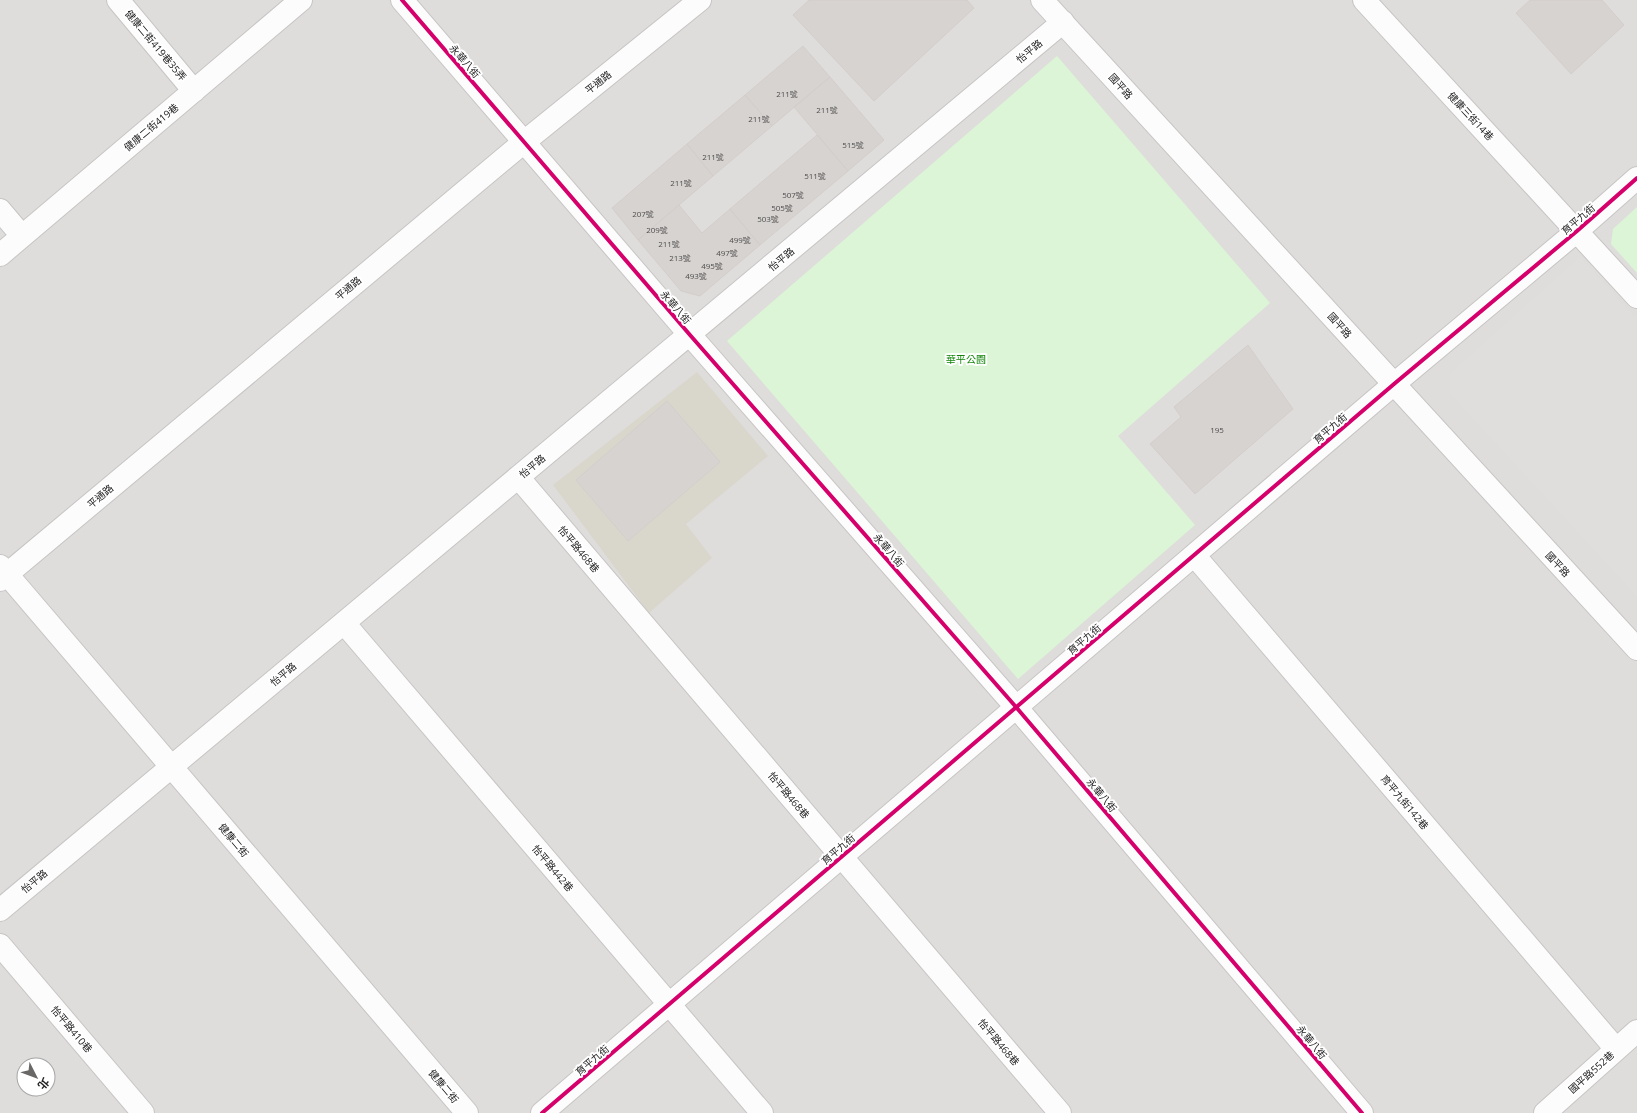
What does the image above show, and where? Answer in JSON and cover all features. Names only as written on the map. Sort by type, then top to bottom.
[{"type":"street","name":"健康二街419巷35弄","points":[[118,0],[194,91]]},
{"type":"street","name":"健康二街419巷","points":[[0,255],[301,0]]},
{"type":"street","name":"永華八街","points":[[402,0],[690,335],[1016,707],[1362,1113]]},
{"type":"street","name":"平通路","points":[[2,573],[524,142],[700,0]]},
{"type":"street","name":"國平路","points":[[1042,0],[1637,649]]},
{"type":"street","name":"健康三街14巷","points":[[1364,0],[1637,297]]},
{"type":"street","name":"怡平路","points":[[0,910],[1063,22]]},
{"type":"street","name":"育平九街","points":[[542,1113],[1394,384],[1577,231],[1637,178]]},
{"type":"street","points":[[0,210],[22,236]]},
{"type":"street","name":"怡平路468巷","points":[[518,477],[1060,1113]]},
{"type":"street","name":"育平九街142巷","points":[[1194,555],[1616,1049]]},
{"type":"street","name":"健康二街","points":[[2,573],[172,767],[467,1113]]},
{"type":"street","name":"怡平路442巷","points":[[344,623],[762,1113]]},
{"type":"street","name":"怡平路410巷","points":[[0,945],[143,1113]]},
{"type":"street","name":"國平路552巷","points":[[1545,1113],[1637,1031]]},
{"type":"shaded area","points":[[0,0],[1637,0],[1637,1113],[0,1113]]},
{"type":"shaded area","points":[[1580,257],[1637,320],[1637,596],[1449,392],[1450,374]]},
{"type":"shaded area","points":[[697,372],[768,456],[686,524],[712,558],[649,613],[553,485]]},
{"type":"green space","name":"華平公園","points":[[1057,56],[1270,303],[1118,436],[1195,525],[1018,679],[727,341]]},
{"type":"green space","points":[[1637,207],[1637,273],[1611,244],[1613,229]]},
{"type":"building","points":[[809,0],[967,0],[974,8],[874,101],[793,15]]},
{"type":"building","points":[[1530,0],[1602,0],[1624,25],[1571,74],[1516,13]]},
{"type":"building","points":[[803,46],[830,77],[772,126],[745,95]]},
{"type":"building","points":[[830,77],[884,140],[848,171],[794,107]]},
{"type":"building","points":[[745,95],[772,126],[713,176],[687,144]]},
{"type":"building","points":[[817,135],[848,171],[760,245],[730,209]]},
{"type":"building","points":[[687,144],[713,176],[638,240],[612,208]]},
{"type":"building","points":[[679,205],[702,233],[730,209],[760,245],[700,296],[681,291],[638,240]]},
{"type":"building","points":[[1248,345],[1293,409],[1195,494],[1150,444],[1181,417],[1174,407]]},
{"type":"building","points":[[667,401],[720,462],[628,541],[576,480]]},
{"type":"cycle path","points":[[402,0],[690,335],[1016,707],[1362,1113]]},
{"type":"cycle path","points":[[542,1113],[1394,384],[1577,231],[1637,178]]}]
